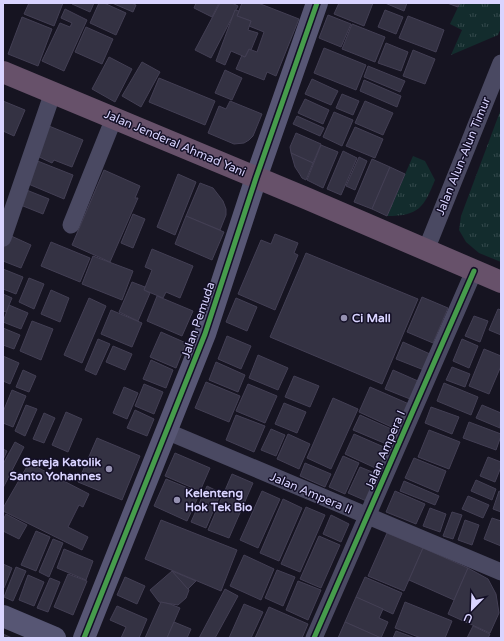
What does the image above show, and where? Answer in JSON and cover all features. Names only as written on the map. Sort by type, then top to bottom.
[{"type":"highway","name":"Jalan Jenderal Ahmad Yani","points":[[3,72],[501,282]]},
{"type":"street","name":"Jalan Pemuda","points":[[84,638],[205,334],[256,178],[317,3]]},
{"type":"street","name":"Jalan Alun-Alun Timur","points":[[426,250],[501,63]]},
{"type":"street","points":[[3,238],[53,92]]},
{"type":"street","points":[[71,225],[114,118]]},
{"type":"street","name":"Jalan Ampera I","points":[[314,638],[474,271]]},
{"type":"street","name":"Jalan Ampera II","points":[[166,431],[501,572]]},
{"type":"street","points":[[3,616],[47,636]]},
{"type":"green space","points":[[460,3],[500,3],[501,28],[498,35],[451,55],[462,30],[450,24]]},
{"type":"green space","points":[[501,109],[501,262],[479,253],[466,242],[459,230],[461,216]]},
{"type":"green space","points":[[413,156],[425,161],[435,180],[427,197],[419,208],[413,212],[398,216],[387,216]]},
{"type":"building","points":[[29,3],[63,3],[54,26],[24,14]]},
{"type":"building","points":[[72,3],[94,3],[90,12]]},
{"type":"building","points":[[99,3],[104,3],[126,13],[116,35],[90,23]]},
{"type":"building","points":[[112,3],[131,3],[136,5],[133,12]]},
{"type":"building","points":[[196,3],[219,3],[212,17],[194,8]]},
{"type":"building","points":[[220,3],[232,3],[238,6],[211,58],[195,50]]},
{"type":"building","points":[[242,3],[258,3],[299,19],[276,76],[267,72],[264,80],[236,69],[242,55],[245,57],[249,49],[257,52],[264,32],[249,26],[251,21],[237,16]]},
{"type":"building","points":[[339,3],[373,3],[364,26],[334,14]]},
{"type":"building","points":[[385,3],[407,3],[404,11]]},
{"type":"building","points":[[447,3],[460,3],[458,7]]},
{"type":"building","points":[[65,9],[87,20],[64,71],[42,61],[60,23],[70,27],[72,23],[61,18]]},
{"type":"building","points":[[235,10],[239,11],[237,16],[251,21],[248,30],[258,33],[251,50],[249,49],[245,57],[231,51],[225,65],[216,61]]},
{"type":"building","points":[[385,10],[403,17],[396,34],[378,27]]},
{"type":"building","points":[[328,15],[351,24],[341,47],[319,38]]},
{"type":"building","points":[[408,16],[444,30],[436,52],[399,38]]},
{"type":"building","points":[[22,17],[52,29],[38,66],[8,54]]},
{"type":"building","points":[[352,24],[385,37],[375,62],[342,49]]},
{"type":"building","points":[[86,27],[113,39],[102,64],[75,52]]},
{"type":"building","points":[[386,43],[408,52],[401,71],[378,63]]},
{"type":"building","points":[[324,48],[366,65],[356,90],[314,73]]},
{"type":"building","points":[[413,50],[435,59],[425,84],[403,76]]},
{"type":"building","points":[[109,57],[132,69],[115,102],[92,89]]},
{"type":"building","points":[[142,62],[160,72],[141,107],[122,96]]},
{"type":"building","points":[[368,66],[405,81],[400,92],[364,77]]},
{"type":"building","points":[[225,70],[242,78],[232,100],[215,93]]},
{"type":"building","points":[[159,78],[215,101],[205,125],[149,102]]},
{"type":"building","points":[[312,79],[338,91],[331,105],[305,94]]},
{"type":"building","points":[[364,80],[401,96],[397,107],[360,91]]},
{"type":"building","points":[[342,94],[359,101],[353,115],[336,108]]},
{"type":"building","points":[[305,99],[329,110],[323,124],[298,113]]},
{"type":"building","points":[[3,101],[25,110],[14,136],[3,131]]},
{"type":"building","points":[[230,101],[262,114],[253,136],[244,143],[234,144],[208,133],[219,106],[226,109]]},
{"type":"building","points":[[365,101],[393,113],[383,135],[355,123]]},
{"type":"building","points":[[334,112],[353,120],[342,146],[323,137]]},
{"type":"building","points":[[297,116],[324,128],[320,136],[293,124]]},
{"type":"building","points":[[49,126],[83,140],[72,167],[54,160],[52,163],[37,156]]},
{"type":"building","points":[[355,127],[383,139],[375,158],[346,146]]},
{"type":"building","points":[[296,133],[321,144],[313,163],[291,153],[290,147]]},
{"type":"building","points":[[321,145],[338,152],[323,188],[307,180]]},
{"type":"building","points":[[343,151],[357,158],[341,195],[327,189]]},
{"type":"building","points":[[291,153],[313,163],[306,180],[302,178],[295,167]]},
{"type":"building","points":[[359,157],[367,161],[355,190],[346,186]]},
{"type":"building","points":[[372,159],[390,167],[372,209],[354,202]]},
{"type":"building","points":[[35,160],[73,175],[64,199],[26,183]]},
{"type":"building","points":[[390,167],[405,174],[387,216],[372,209]]},
{"type":"building","points":[[104,170],[140,186],[135,198],[138,198],[110,262],[72,245]]},
{"type":"building","points":[[178,174],[196,182],[175,235],[157,227]]},
{"type":"building","points":[[200,183],[213,188],[223,201],[226,209],[226,215],[220,230],[186,216]]},
{"type":"building","points":[[24,189],[49,199],[43,214],[18,204]]},
{"type":"building","points":[[133,214],[145,219],[133,248],[121,243]]},
{"type":"building","points":[[186,216],[224,232],[212,260],[175,244]]},
{"type":"building","points":[[275,234],[298,243],[294,253],[298,255],[275,310],[238,294],[261,240],[271,244]]},
{"type":"building","points":[[9,235],[31,245],[21,268],[3,261],[3,249]]},
{"type":"building","points":[[51,242],[90,258],[80,282],[41,266]]},
{"type":"building","points":[[152,249],[193,266],[180,298],[166,292],[163,298],[144,290],[152,270],[145,267]]},
{"type":"building","name":"Ci Mall","points":[[306,253],[418,299],[382,384],[270,337]]},
{"type":"building","points":[[93,256],[133,271],[122,300],[82,284]]},
{"type":"building","points":[[3,269],[23,277],[16,294],[3,289]]},
{"type":"building","points":[[29,278],[44,284],[34,309],[19,302]]},
{"type":"building","points":[[132,282],[145,287],[144,290],[150,293],[138,321],[119,312]]},
{"type":"building","points":[[51,290],[69,298],[60,322],[41,314]]},
{"type":"building","points":[[3,294],[12,298],[6,312],[3,311]]},
{"type":"building","points":[[157,296],[193,311],[182,336],[147,321]]},
{"type":"building","points":[[422,297],[448,308],[433,343],[407,332]]},
{"type":"building","points":[[89,298],[106,306],[82,363],[64,355]]},
{"type":"building","points":[[236,298],[257,307],[247,331],[226,322]]},
{"type":"building","points":[[9,305],[28,313],[21,329],[3,322]]},
{"type":"building","points":[[498,309],[501,310],[501,335],[489,330]]},
{"type":"building","points":[[111,310],[142,323],[132,347],[101,334]]},
{"type":"building","points":[[474,316],[488,321],[480,342],[465,336]]},
{"type":"building","points":[[32,321],[53,329],[41,360],[20,351]]},
{"type":"building","points":[[3,328],[20,335],[14,349],[3,345]]},
{"type":"building","points":[[161,332],[186,343],[176,368],[150,357]]},
{"type":"building","points":[[227,336],[251,346],[241,369],[218,359]]},
{"type":"building","points":[[98,339],[110,344],[96,375],[85,370]]},
{"type":"building","points":[[462,339],[478,346],[469,368],[453,361]]},
{"type":"building","points":[[403,342],[430,354],[424,370],[396,359]]},
{"type":"building","points":[[113,346],[132,354],[125,370],[106,362]]},
{"type":"building","points":[[484,349],[501,356],[501,366],[489,394],[469,386]]},
{"type":"building","points":[[258,355],[288,368],[278,390],[249,378]]},
{"type":"building","points":[[3,356],[19,363],[10,384],[3,381]]},
{"type":"building","points":[[151,360],[173,370],[166,388],[143,379]]},
{"type":"building","points":[[216,362],[245,375],[238,392],[209,380]]},
{"type":"building","points":[[452,367],[470,374],[465,387],[446,380]]},
{"type":"building","points":[[23,370],[36,376],[29,392],[16,387]]},
{"type":"building","points":[[393,370],[418,381],[410,399],[385,389]]},
{"type":"building","points":[[294,376],[319,386],[310,407],[285,397]]},
{"type":"building","points":[[206,382],[240,396],[229,422],[195,408]]},
{"type":"building","points":[[444,383],[478,397],[471,415],[437,401]]},
{"type":"building","points":[[144,384],[163,392],[154,414],[135,406]]},
{"type":"building","points":[[248,384],[277,396],[265,423],[236,411]]},
{"type":"building","points":[[124,387],[138,393],[127,419],[113,413]]},
{"type":"building","points":[[370,387],[409,404],[398,430],[359,412]]},
{"type":"building","points":[[12,390],[26,396],[13,427],[3,423],[3,412]]},
{"type":"building","points":[[333,398],[358,409],[331,469],[307,458]]},
{"type":"building","points":[[284,403],[306,412],[297,433],[275,424]]},
{"type":"building","points":[[26,405],[37,409],[25,436],[15,431]]},
{"type":"building","points":[[482,405],[501,413],[500,428],[476,418]]},
{"type":"building","points":[[431,407],[459,417],[452,434],[425,423]]},
{"type":"building","points":[[135,410],[154,419],[147,436],[127,428]]},
{"type":"building","points":[[66,412],[82,419],[68,452],[52,445]]},
{"type":"building","points":[[44,413],[55,418],[44,443],[33,439]]},
{"type":"building","points":[[236,415],[265,426],[254,452],[226,440]]},
{"type":"building","points":[[360,415],[398,432],[391,446],[353,430]]},
{"type":"building","points":[[469,422],[501,434],[496,450],[463,438]]},
{"type":"building","points":[[271,429],[285,435],[276,456],[261,450]]},
{"type":"building","points":[[429,430],[460,442],[449,469],[418,457]]},
{"type":"building","points":[[288,434],[310,444],[299,469],[277,459]]},
{"type":"building","points":[[354,434],[393,451],[384,472],[345,454]]},
{"type":"building","name":"Gereja Katolik Santo Yohannes","points":[[97,438],[140,456],[122,500],[78,482]]},
{"type":"building","points":[[15,442],[24,447],[3,488],[3,464]]},
{"type":"building","points":[[3,449],[7,451],[3,460]]},
{"type":"building","points":[[175,453],[210,468],[200,491],[165,476]]},
{"type":"building","points":[[343,456],[359,463],[345,494],[329,487]]},
{"type":"building","points":[[488,457],[501,462],[501,467],[495,482],[480,476]]},
{"type":"building","points":[[414,458],[446,471],[438,492],[405,478]]},
{"type":"building","points":[[29,463],[89,494],[83,507],[79,505],[68,527],[88,537],[82,550],[3,511],[3,508]]},
{"type":"building","points":[[305,463],[331,474],[325,487],[300,476]]},
{"type":"building","points":[[360,467],[382,476],[371,503],[348,493]]},
{"type":"building","points":[[232,474],[253,483],[229,538],[208,530]]},
{"type":"building","name":"Kelenteng Hok Tek Bio","points":[[166,479],[200,493],[187,521],[154,506]]},
{"type":"building","points":[[476,480],[496,489],[492,500],[471,491]]},
{"type":"building","points":[[404,481],[439,496],[435,505],[400,491]]},
{"type":"building","points":[[207,486],[221,493],[206,528],[191,522]]},
{"type":"building","points":[[262,491],[280,499],[258,548],[240,540]]},
{"type":"building","points":[[395,491],[425,504],[416,524],[386,512]]},
{"type":"building","points":[[499,491],[501,492],[501,512],[493,509]]},
{"type":"building","points":[[468,496],[489,505],[483,518],[462,509]]},
{"type":"building","points":[[283,499],[302,508],[279,561],[260,553]]},
{"type":"building","points":[[306,507],[325,515],[300,572],[281,564]]},
{"type":"building","points":[[430,508],[446,514],[440,532],[423,526]]},
{"type":"building","points":[[452,512],[462,515],[453,539],[443,536]]},
{"type":"building","points":[[6,514],[27,525],[19,539],[3,531],[3,520]]},
{"type":"building","points":[[331,515],[349,524],[341,542],[323,534]]},
{"type":"building","points":[[492,518],[501,521],[501,546],[484,539]]},
{"type":"building","points":[[161,520],[237,550],[221,591],[145,559]]},
{"type":"building","points":[[465,520],[479,525],[472,545],[458,540]]},
{"type":"building","points":[[36,531],[50,537],[36,571],[21,565]]},
{"type":"building","points":[[387,533],[423,548],[404,591],[368,576]]},
{"type":"building","points":[[319,536],[340,545],[321,588],[300,579]]},
{"type":"building","points":[[53,539],[63,543],[49,577],[39,572]]},
{"type":"building","points":[[423,548],[468,568],[454,600],[409,580]]},
{"type":"building","points":[[64,549],[93,561],[86,580],[57,568]]},
{"type":"building","points":[[244,555],[274,569],[261,600],[230,586]]},
{"type":"building","points":[[3,564],[12,568],[4,588],[3,587]]},
{"type":"building","points":[[16,567],[26,571],[13,601],[4,597]]},
{"type":"building","points":[[468,568],[488,579],[496,594],[499,613],[490,633],[448,614]]},
{"type":"building","points":[[277,570],[295,577],[283,606],[265,598]]},
{"type":"building","points":[[172,571],[189,590],[186,598],[178,605],[159,602],[150,590]]},
{"type":"building","points":[[172,571],[196,581],[188,589]]},
{"type":"building","points":[[68,574],[87,581],[73,615],[54,607]]},
{"type":"building","points":[[28,575],[44,582],[34,606],[19,600]]},
{"type":"building","points":[[125,577],[145,586],[137,604],[117,595]]},
{"type":"building","points":[[365,577],[402,593],[393,614],[356,597]]},
{"type":"building","points":[[50,578],[60,582],[48,612],[37,608]]},
{"type":"building","points":[[298,581],[321,590],[308,620],[286,610]]},
{"type":"building","points":[[225,589],[238,596],[215,638],[199,638]]},
{"type":"building","points":[[356,597],[383,609],[379,618],[388,622],[381,638],[345,622]]},
{"type":"building","points":[[161,602],[180,608],[167,638],[145,638]]},
{"type":"building","points":[[405,602],[452,621],[445,638],[421,638],[395,628]]},
{"type":"building","points":[[244,604],[263,612],[251,638],[229,638]]},
{"type":"building","points":[[117,606],[147,619],[139,638],[121,638],[126,627],[110,620]]},
{"type":"building","points":[[269,607],[308,624],[302,638],[255,638]]},
{"type":"building","points":[[174,622],[191,629],[187,638],[167,638]]},
{"type":"building","points":[[345,622],[381,638],[338,638]]},
{"type":"building","points":[[473,626],[490,634],[488,638],[467,638]]},
{"type":"building","points":[[396,631],[415,638],[393,638]]},
{"type":"building","points":[[3,634],[12,638],[3,638]]},
{"type":"cycle path","points":[[84,638],[205,334],[256,178],[317,3]]},
{"type":"cycle path","points":[[314,638],[474,271]]},
{"type":"place","name":"Ci Mall","points":[[344,318]]},
{"type":"place","name":"Gereja Katolik Santo Yohannes","points":[[109,469]]},
{"type":"place","name":"Kelenteng Hok Tek Bio","points":[[177,500]]}]
